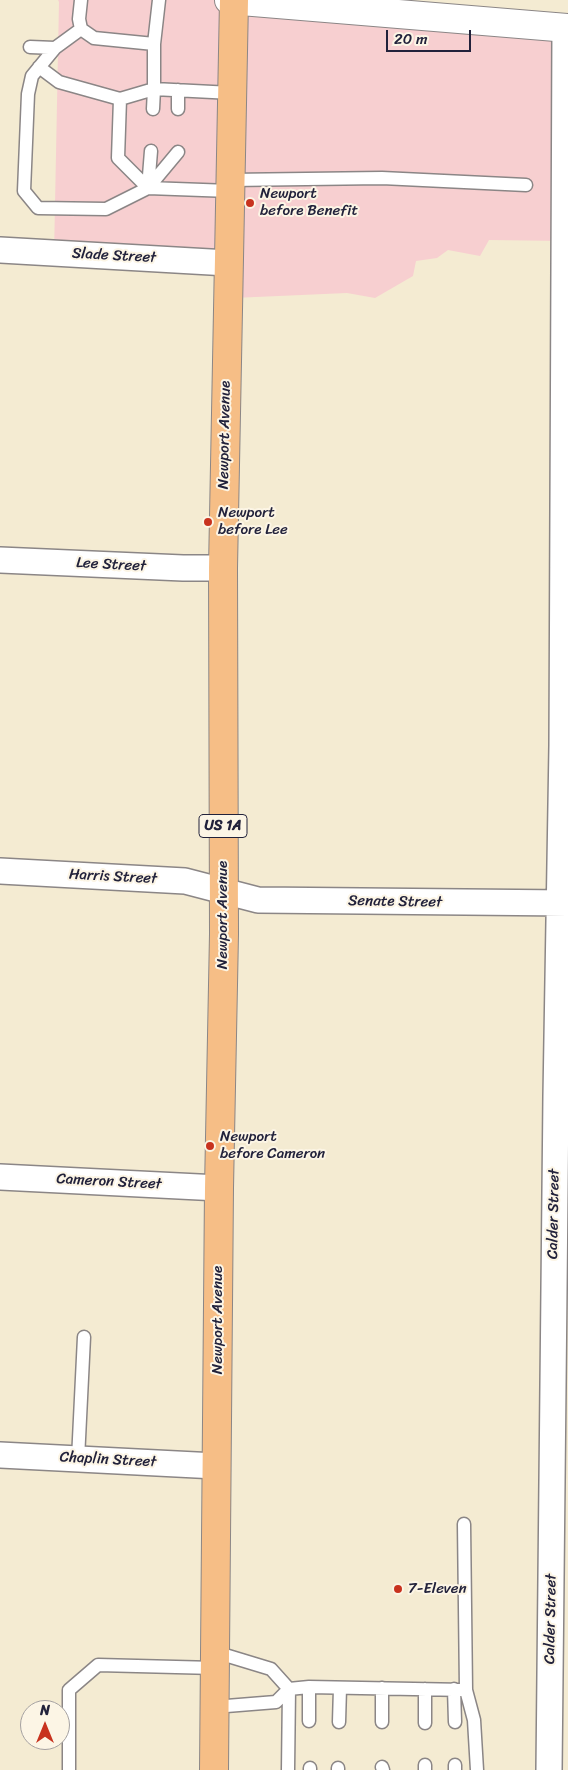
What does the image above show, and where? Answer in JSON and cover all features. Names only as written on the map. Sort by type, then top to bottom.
[{"type":"main road","name":"Newport Avenue","points":[[214,1770],[219,1188],[224,892],[223,568],[234,0]]},
{"type":"street","points":[[229,0],[566,28]]},
{"type":"street","name":"Calder Street","points":[[549,1770],[555,1106],[564,903],[562,746],[566,28]]},
{"type":"street","name":"Slade Street","points":[[0,250],[228,263]]},
{"type":"street","name":"Lee Street","points":[[0,560],[223,568]]},
{"type":"street","name":"Harris Street","points":[[0,871],[185,881],[224,892]]},
{"type":"street","name":"Senate Street","points":[[224,892],[258,900],[564,903]]},
{"type":"street","name":"Cameron Street","points":[[0,1177],[219,1188]]},
{"type":"street","name":"Chaplin Street","points":[[0,1455],[216,1466]]},
{"type":"lane","points":[[81,0],[79,19],[82,29],[94,38],[154,44]]},
{"type":"lane","points":[[153,109],[154,44],[159,0]]},
{"type":"lane","points":[[82,29],[55,48],[32,76],[28,94],[24,192],[38,208],[106,209],[148,188],[178,152]]},
{"type":"lane","points":[[30,47],[55,48]]},
{"type":"lane","points":[[39,67],[59,82],[120,98],[154,89],[232,93]]},
{"type":"lane","points":[[178,90],[178,109]]},
{"type":"lane","points":[[120,98],[118,158],[148,188],[382,178],[526,185]]},
{"type":"lane","points":[[148,188],[151,151]]},
{"type":"lane","points":[[78,1459],[84,1337]]},
{"type":"lane","points":[[455,1722],[460,1689],[464,1524]]},
{"type":"lane","points":[[69,1770],[69,1690],[98,1666],[215,1660],[272,1669],[289,1689],[288,1770]]},
{"type":"lane","points":[[214,1708],[276,1702],[289,1689],[309,1687],[460,1689]]},
{"type":"lane","points":[[309,1687],[309,1721]]},
{"type":"lane","points":[[339,1722],[340,1688]]},
{"type":"lane","points":[[382,1688],[382,1722]]},
{"type":"lane","points":[[425,1689],[426,1722]]},
{"type":"lane","points":[[460,1689],[474,1720],[477,1770]]},
{"type":"shaded area","points":[[58,0],[401,0],[400,19],[566,34],[563,241],[489,240],[480,256],[448,250],[437,258],[416,261],[413,276],[375,298],[347,293],[233,298],[229,274],[54,255]]},
{"type":"place","name":"Newport before Benefit","points":[[250,203]]},
{"type":"place","name":"Newport before Lee","points":[[208,522]]},
{"type":"place","name":"Newport before Cameron","points":[[210,1146]]},
{"type":"place","name":"7-Eleven","points":[[398,1589]]}]
